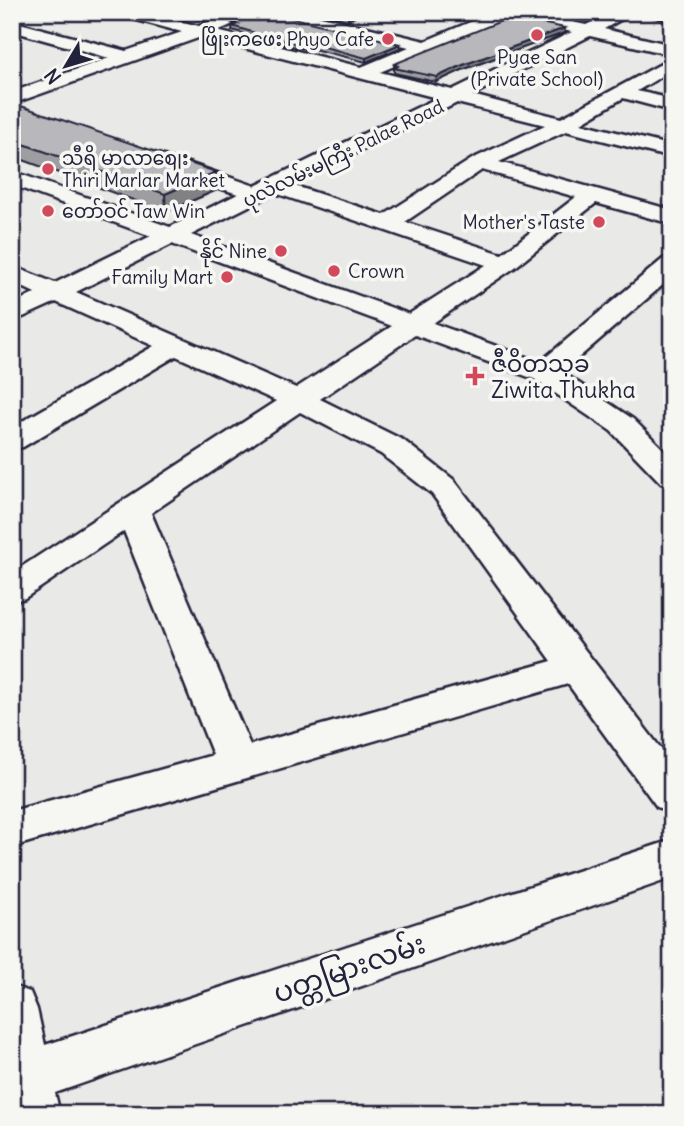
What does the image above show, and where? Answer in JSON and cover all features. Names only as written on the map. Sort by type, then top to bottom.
[{"type":"street","points":[[124,12],[672,152]]},
{"type":"street","points":[[17,108],[127,57],[254,12]]},
{"type":"street","points":[[283,12],[426,46]]},
{"type":"street","points":[[362,73],[505,12],[672,50]]},
{"type":"street","name":"ပုလဲလမ်းမကြီး Palae Road","points":[[12,314],[456,98],[626,12]]},
{"type":"street","points":[[655,12],[672,16]]},
{"type":"street","points":[[344,27],[368,17]]},
{"type":"street","points":[[12,26],[127,57]]},
{"type":"street","points":[[25,46],[50,38]]},
{"type":"street","points":[[387,223],[479,163],[562,124],[672,63]]},
{"type":"street","points":[[620,92],[672,105]]},
{"type":"street","points":[[155,159],[387,223],[505,262]]},
{"type":"street","points":[[479,163],[672,218]]},
{"type":"street","points":[[12,177],[544,373],[622,425],[672,476]]},
{"type":"street","points":[[12,590],[300,401],[505,262],[592,195]]},
{"type":"street","points":[[544,373],[672,264]]},
{"type":"street","points":[[12,273],[300,401],[392,447],[443,487],[672,795]]},
{"type":"street","points":[[12,440],[176,345]]},
{"type":"street","points":[[133,511],[237,765]]},
{"type":"street","points":[[12,829],[577,668]]},
{"type":"street","name":"ပတ္တမြားလမ်း","points":[[30,1095],[672,859]]},
{"type":"street","points":[[12,1009],[30,1095]]},
{"type":"building","points":[[181,12],[218,12],[204,17]]},
{"type":"building","points":[[257,12],[275,12],[400,44],[366,58],[313,44],[309,46],[275,39],[232,26],[238,24],[233,23]]},
{"type":"building","points":[[333,12],[356,12],[348,16]]},
{"type":"building","points":[[511,17],[565,28],[437,77],[394,68],[398,66],[394,64]]},
{"type":"building","points":[[12,103],[216,172],[165,194],[12,140]]},
{"type":"place","name":"Pyae San (Private School)","points":[[537,35]]},
{"type":"place","name":"ဖြိုးကဖေး Phyo Cafe","points":[[388,39]]},
{"type":"place","name":"သီရိ မာလာစျေး Thiri Marlar Market","points":[[48,169]]},
{"type":"place","name":"တော်ဝင် Taw Win","points":[[48,211]]},
{"type":"place","name":"Mother's Taste","points":[[599,222]]},
{"type":"place","name":"နိုင် Nine","points":[[281,251]]},
{"type":"place","name":"Crown","points":[[334,271]]},
{"type":"place","name":"Family Mart","points":[[227,277]]},
{"type":"place","name":"ဇီဝိတသုခ Ziwita Thukha","points":[[475,376]]}]
